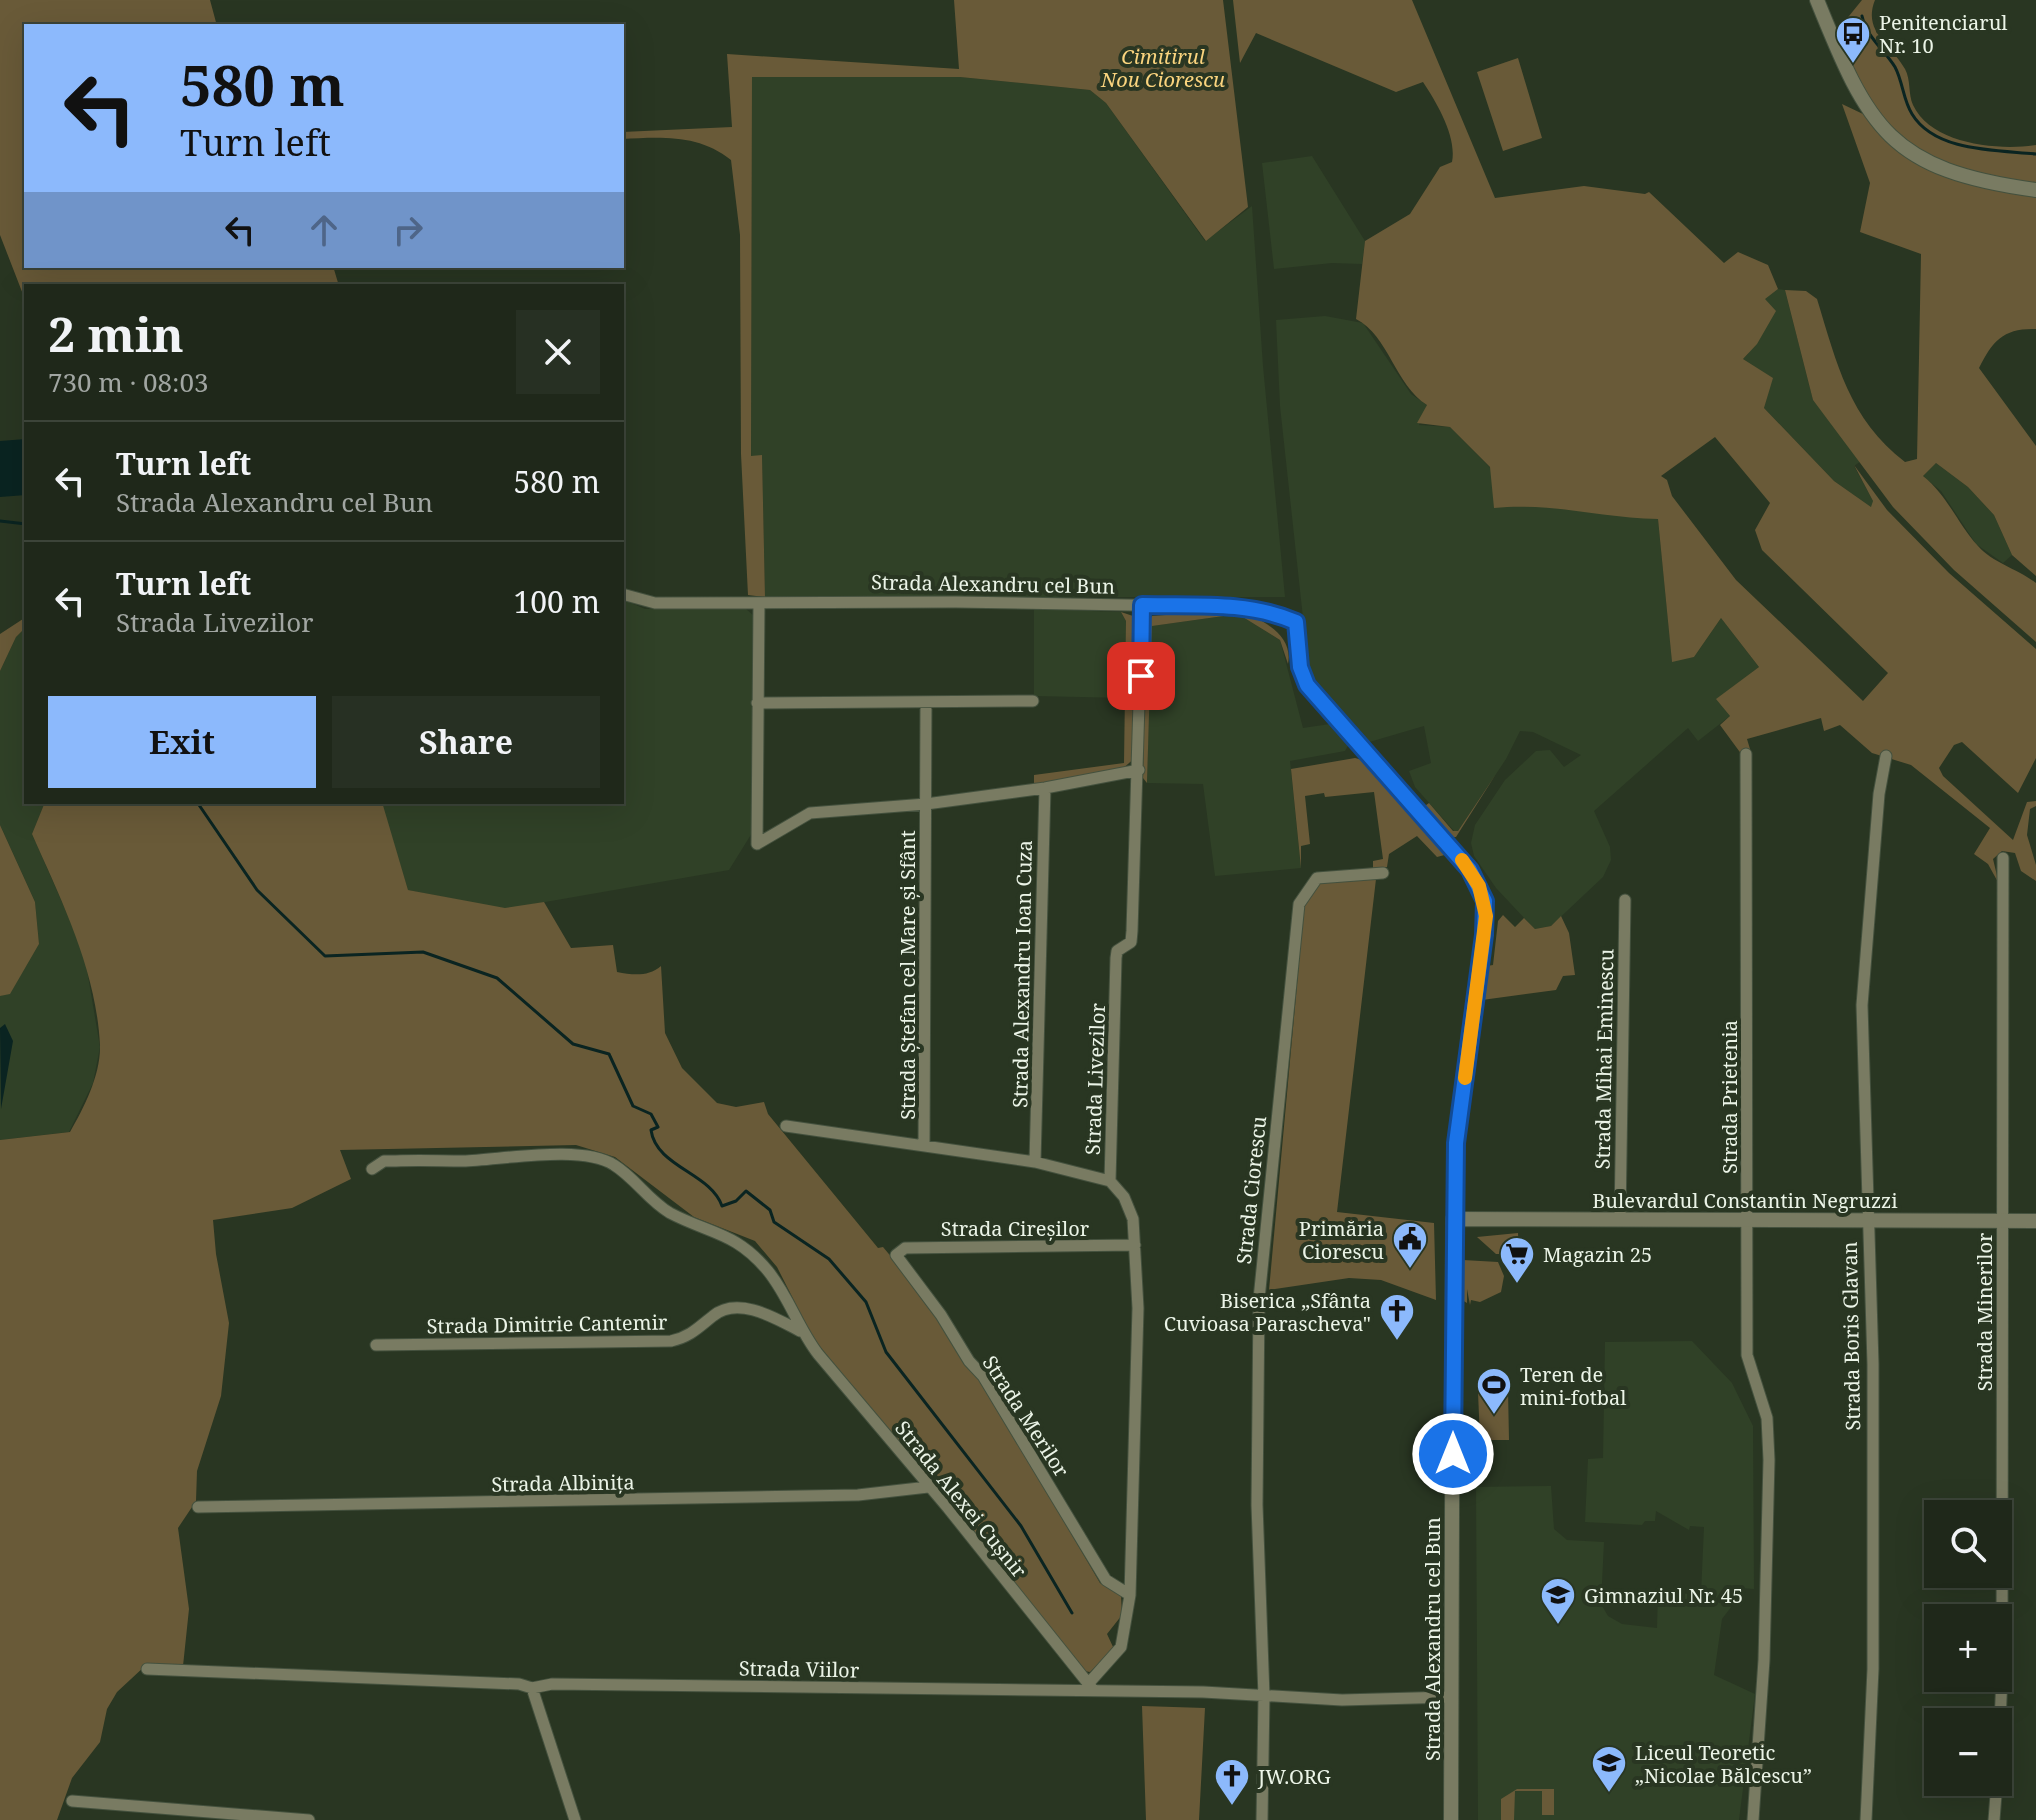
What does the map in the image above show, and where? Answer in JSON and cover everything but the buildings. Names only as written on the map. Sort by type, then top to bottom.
[{"type":"street","points":[[1817,0],[1860,98],[1886,133],[1921,159],[1956,174],[2036,190]]},
{"type":"street","name":"Strada Alexandru cel Bun","points":[[624,595],[655,603],[1142,605],[1266,610],[1296,622],[1300,667],[1307,685],[1455,850],[1479,886],[1486,916],[1456,1143],[1453,1219],[1451,1820]]},
{"type":"street","points":[[759,603],[757,703],[1033,701]]},
{"type":"street","name":"Strada Livezilor","points":[[1091,1687],[1121,1647],[1130,1595],[1138,1308],[1134,1291],[1135,1245],[1129,1206],[1110,1181],[1116,958],[1117,951],[1131,942],[1142,605]]},
{"type":"street","name":"Strada Ștefan cel Mare și Sfânt","points":[[757,703],[757,844],[810,813],[926,804],[1045,788],[1139,770]]},
{"type":"street","name":"Strada Ștefan cel Mare și Sfânt","points":[[924,1146],[926,703]]},
{"type":"street","name":"Strada Prietenia","points":[[1746,754],[1747,1355],[1767,1418],[1769,1460],[1764,1660],[1753,1820]]},
{"type":"street","name":"Strada Boris Glavan","points":[[1866,1820],[1874,1621],[1873,1364],[1862,1005],[1879,794],[1886,756]]},
{"type":"street","name":"Strada Alexandru Ioan Cuza","points":[[1035,1162],[1045,788]]},
{"type":"street","name":"Strada Minerilor","points":[[2001,1708],[2003,858]]},
{"type":"street","name":"Strada Ciorescu","points":[[1262,1820],[1264,1696],[1257,1489],[1259,1299],[1299,904],[1317,878],[1383,873]]},
{"type":"street","name":"Strada Mihai Eminescu","points":[[1620,1220],[1625,900]]},
{"type":"street","points":[[786,1126],[1035,1162],[1110,1181]]},
{"type":"street","points":[[372,1169],[384,1161],[546,1155],[595,1158],[615,1165],[655,1204],[699,1227],[730,1236],[750,1252],[782,1291],[800,1331]]},
{"type":"street","name":"Bulevardul Constantin Negruzzi","points":[[1453,1219],[2036,1221]]},
{"type":"street","name":"Strada Cireșilor","points":[[898,1251],[945,1246],[1135,1245]]},
{"type":"street","name":"Strada Merilor","points":[[898,1251],[900,1264],[983,1376],[1106,1580],[1130,1595]]},
{"type":"street","name":"Strada Dimitrie Cantemir","points":[[376,1345],[671,1341],[692,1334],[718,1312],[738,1307],[771,1316],[800,1331]]},
{"type":"street","name":"Strada Alexei Cușnir","points":[[800,1331],[1091,1687]]},
{"type":"street","name":"Strada Albinița","points":[[198,1507],[858,1495],[928,1487]]},
{"type":"street","name":"Strada Viilor","points":[[147,1669],[519,1684],[532,1688],[567,1684],[1091,1687],[1342,1700],[1451,1697]]},
{"type":"street","points":[[532,1688],[575,1820]]},
{"type":"street","points":[[1994,1820],[1996,1796]]},
{"type":"street","points":[[72,1801],[309,1820]]},
{"type":"shaded area","points":[[752,77],[960,77],[1090,90],[1106,103],[1205,241],[1252,206],[1263,366],[1285,597],[1106,597],[1097,593],[1087,597],[765,597],[762,456],[751,457]]},
{"type":"shaded area","points":[[1312,156],[1365,241],[1362,264],[1332,263],[1274,269],[1262,163]]},
{"type":"shaded area","points":[[1778,289],[1785,290],[1813,400],[1861,461],[1854,466],[1873,501],[1872,508],[1834,481],[1764,408],[1772,378],[1743,359],[1748,354],[1765,298]]},
{"type":"shaded area","points":[[1325,316],[1363,323],[1411,394],[1427,405],[1419,425],[1450,427],[1527,505],[1658,519],[1672,661],[1694,657],[1721,618],[1759,667],[1717,699],[1730,716],[1698,741],[1688,728],[1594,811],[1610,847],[1611,860],[1603,877],[1551,926],[1535,929],[1528,922],[1496,888],[1474,856],[1471,843],[1475,825],[1505,780],[1536,751],[1550,750],[1564,767],[1581,755],[1533,732],[1520,731],[1506,759],[1458,831],[1454,831],[1415,787],[1409,771],[1431,763],[1424,726],[1366,743],[1309,673],[1280,406],[1276,320]]},
{"type":"shaded area","points":[[1936,463],[1968,487],[1994,515],[2012,555],[2003,563],[1976,544],[1941,491],[1923,476]]},
{"type":"shaded area","points":[[624,600],[645,609],[746,609],[754,616],[752,833],[729,870],[505,909],[408,890],[382,804],[624,804]]},
{"type":"shaded area","points":[[1034,609],[1121,612],[1126,621],[1126,698],[1034,696]]},
{"type":"shaded area","points":[[1238,614],[1280,640],[1303,728],[1330,724],[1349,744],[1345,751],[1290,761],[1301,868],[1215,876],[1203,784],[1147,783],[1151,626]]},
{"type":"shaded area","points":[[24,629],[24,804],[44,804],[32,834],[84,952],[100,1047],[93,1083],[69,1132],[0,1140],[0,996],[10,993],[39,944],[35,902],[0,825],[0,671],[16,637]]},
{"type":"shaded area","points":[[1692,1341],[1732,1383],[1753,1426],[1754,1589],[1741,1588],[1741,1594],[1722,1619],[1714,1675],[1755,1694],[1739,1820],[1478,1820],[1476,1487],[1551,1486],[1554,1529],[1567,1540],[1604,1542],[1601,1604],[1608,1616],[1622,1624],[1657,1628],[1658,1593],[1701,1594],[1704,1527],[1690,1526],[1689,1530],[1656,1511],[1655,1521],[1645,1521],[1642,1525],[1585,1522],[1588,1459],[1603,1458],[1605,1342]]},
{"type":"green space","points":[[0,0],[210,0],[216,24],[24,24],[24,268],[334,268],[338,284],[24,284],[24,297],[0,235]]},
{"type":"green space","name":"Cimitirul Nou Ciorescu","points":[[954,0],[1223,0],[1248,207],[1206,241],[1106,103],[1090,90],[960,77],[752,77],[751,456],[762,455],[765,597],[748,595],[741,454],[740,235],[731,160],[693,141],[624,139],[624,132],[732,127],[727,54],[959,69]]},
{"type":"green space","points":[[1233,0],[1412,0],[1495,198],[1584,186],[1649,192],[1724,263],[1738,252],[1768,265],[1778,289],[1765,299],[1776,311],[1757,344],[1743,359],[1773,378],[1764,408],[1834,481],[1871,507],[1873,501],[1854,465],[1887,510],[1949,573],[2036,649],[2036,758],[2018,793],[1962,742],[1954,745],[1939,768],[1943,776],[2013,840],[2027,802],[2036,801],[2036,806],[2030,809],[2027,835],[2036,865],[2036,881],[2021,871],[2015,853],[2002,851],[1993,859],[1999,884],[1988,864],[1974,854],[1990,828],[1911,765],[1872,753],[1840,725],[1824,731],[1821,718],[1747,739],[1750,749],[1742,755],[1720,725],[1730,716],[1716,699],[1759,667],[1721,618],[1694,657],[1672,662],[1658,519],[1536,507],[1494,508],[1490,467],[1450,427],[1417,423],[1427,405],[1407,386],[1377,337],[1356,319],[1365,241],[1410,214],[1440,167],[1452,162],[1449,131],[1434,100],[1423,82],[1396,92],[1256,33],[1240,63]],"holes":[[[1715,437],[1770,503],[1755,530],[1762,550],[1888,673],[1863,701],[1736,580],[1672,496],[1667,480],[1661,476]]]},
{"type":"green space","points":[[1862,0],[1875,0],[1872,21],[1875,30],[1905,69],[1911,101],[1922,118],[1934,129],[1967,142],[2003,147],[2036,145],[2036,183],[1991,177],[1944,162],[1902,138],[1885,123],[1866,97],[1836,32]]},
{"type":"green space","points":[[1518,58],[1542,138],[1503,151],[1477,72]]},
{"type":"green space","points":[[1842,104],[1863,114],[1900,151],[2036,196],[2036,329],[2016,331],[2001,338],[1989,350],[1979,368],[2036,446],[2036,576],[2012,555],[1994,515],[1968,487],[1936,463],[1923,476],[1939,492],[1984,552],[2036,583],[2036,642],[1954,570],[1893,507],[1813,400],[1785,290],[1806,291],[1817,299],[1839,368],[1858,409],[1870,428],[1905,462],[1917,459],[1921,254],[1860,232],[1870,183]]},
{"type":"green space","points":[[1232,610],[1263,622],[1280,635],[1288,653],[1288,664],[1280,640],[1238,614],[1152,626],[1150,673],[1145,672],[1145,628],[1152,616]]},
{"type":"green space","points":[[1121,612],[1136,617],[1137,756],[1120,771],[1034,784],[1034,775],[1124,763],[1126,621]]},
{"type":"green space","points":[[24,618],[24,629],[16,637],[0,671],[0,634]]},
{"type":"green space","points":[[1150,681],[1147,783],[1143,778],[1145,682]]},
{"type":"green space","points":[[1355,758],[1366,761],[1452,853],[1437,857],[1417,836],[1389,854],[1387,867],[1373,868],[1373,861],[1383,859],[1374,792],[1325,797],[1324,793],[1305,796],[1310,844],[1301,846],[1301,868],[1291,769]]},
{"type":"green space","points":[[1496,774],[1456,837],[1450,837],[1422,808],[1429,803],[1453,831],[1458,831]]},
{"type":"green space","points":[[44,804],[383,804],[408,890],[505,908],[544,902],[571,948],[613,945],[617,972],[646,974],[661,966],[665,1033],[682,1068],[717,1103],[736,1107],[764,1102],[768,1114],[878,1248],[883,1247],[919,1290],[977,1373],[1100,1583],[1121,1595],[1122,1615],[1107,1634],[1114,1649],[1090,1672],[1084,1671],[813,1338],[777,1267],[755,1241],[694,1217],[615,1157],[576,1145],[340,1150],[351,1179],[292,1208],[213,1220],[229,1323],[221,1396],[197,1471],[196,1501],[178,1528],[189,1609],[183,1666],[145,1666],[117,1692],[107,1709],[100,1742],[72,1778],[57,1820],[0,1820],[0,1140],[70,1132],[91,1090],[100,1056],[97,1017],[85,963],[32,834]]},
{"type":"green space","points":[[0,825],[35,902],[39,944],[10,994],[0,996]]},
{"type":"green space","points":[[1376,879],[1337,1212],[1434,1223],[1436,1300],[1381,1280],[1349,1278],[1269,1290],[1305,897],[1318,880]]},
{"type":"green space","points":[[1503,915],[1515,927],[1524,918],[1535,929],[1551,926],[1561,916],[1569,933],[1575,975],[1563,976],[1556,990],[1482,1000],[1487,966],[1493,965],[1498,921]]},
{"type":"green space","points":[[1518,1233],[1519,1254],[1496,1254],[1477,1237]]},
{"type":"green space","points":[[1463,1260],[1498,1262],[1504,1276],[1501,1292],[1480,1302],[1471,1300],[1470,1305],[1467,1289],[1467,1303],[1462,1300],[1460,1263]]},
{"type":"green space","name":"Teren de mini-fotbal","points":[[1508,1390],[1509,1440],[1480,1440],[1478,1392]]},
{"type":"green space","points":[[1142,1706],[1205,1708],[1199,1820],[1146,1820]]},
{"type":"green space","points":[[1517,1789],[1554,1789],[1554,1815],[1542,1815],[1542,1791],[1515,1791],[1514,1820],[1501,1820],[1501,1799]]},
{"type":"water","points":[[24,439],[24,495],[0,497],[0,441]]},
{"type":"water","points":[[5,1024],[13,1041],[1,1109],[0,1028]]},
{"type":"waterway","points":[[1862,16],[1872,37],[1895,67],[1909,109],[1922,126],[1935,136],[1968,147],[2036,154]]},
{"type":"waterway","points":[[0,521],[24,524]]},
{"type":"waterway","points":[[198,804],[257,890],[325,956],[423,952],[497,978],[573,1044],[609,1054],[633,1106],[651,1114],[658,1127],[651,1130],[655,1143],[663,1153],[707,1185],[722,1206],[736,1201],[746,1191],[770,1210],[774,1222],[829,1259],[866,1302],[886,1352],[1021,1526],[1072,1613]]},
{"type":"slow traffic","points":[[1462,860],[1479,886],[1485,901],[1486,916],[1465,1078]]},
{"type":"place","name":"Penitenciarul Nr. 10","points":[[1853,65]]},
{"type":"place","name":"Primăria Ciorescu","points":[[1410,1270]]},
{"type":"place","name":"Magazin 25","points":[[1517,1285]]},
{"type":"place","name":"Biserica „Sfânta Cuvioasa Parascheva\"","points":[[1397,1342]]},
{"type":"place","name":"Teren de mini-fotbal","points":[[1494,1416]]},
{"type":"place","name":"Gimnaziul Nr. 45","points":[[1558,1626]]},
{"type":"place","name":"Liceul Teoretic „Nicolae Bălcescu”","points":[[1609,1794]]},
{"type":"place","name":"JW.ORG","points":[[1232,1807]]},
{"type":"route","points":[[1141,676],[1142,605],[1240,607],[1266,610],[1296,622],[1300,667],[1307,685],[1455,850],[1479,886],[1485,901],[1486,916],[1456,1143],[1452,1269],[1453,1454]]}]
